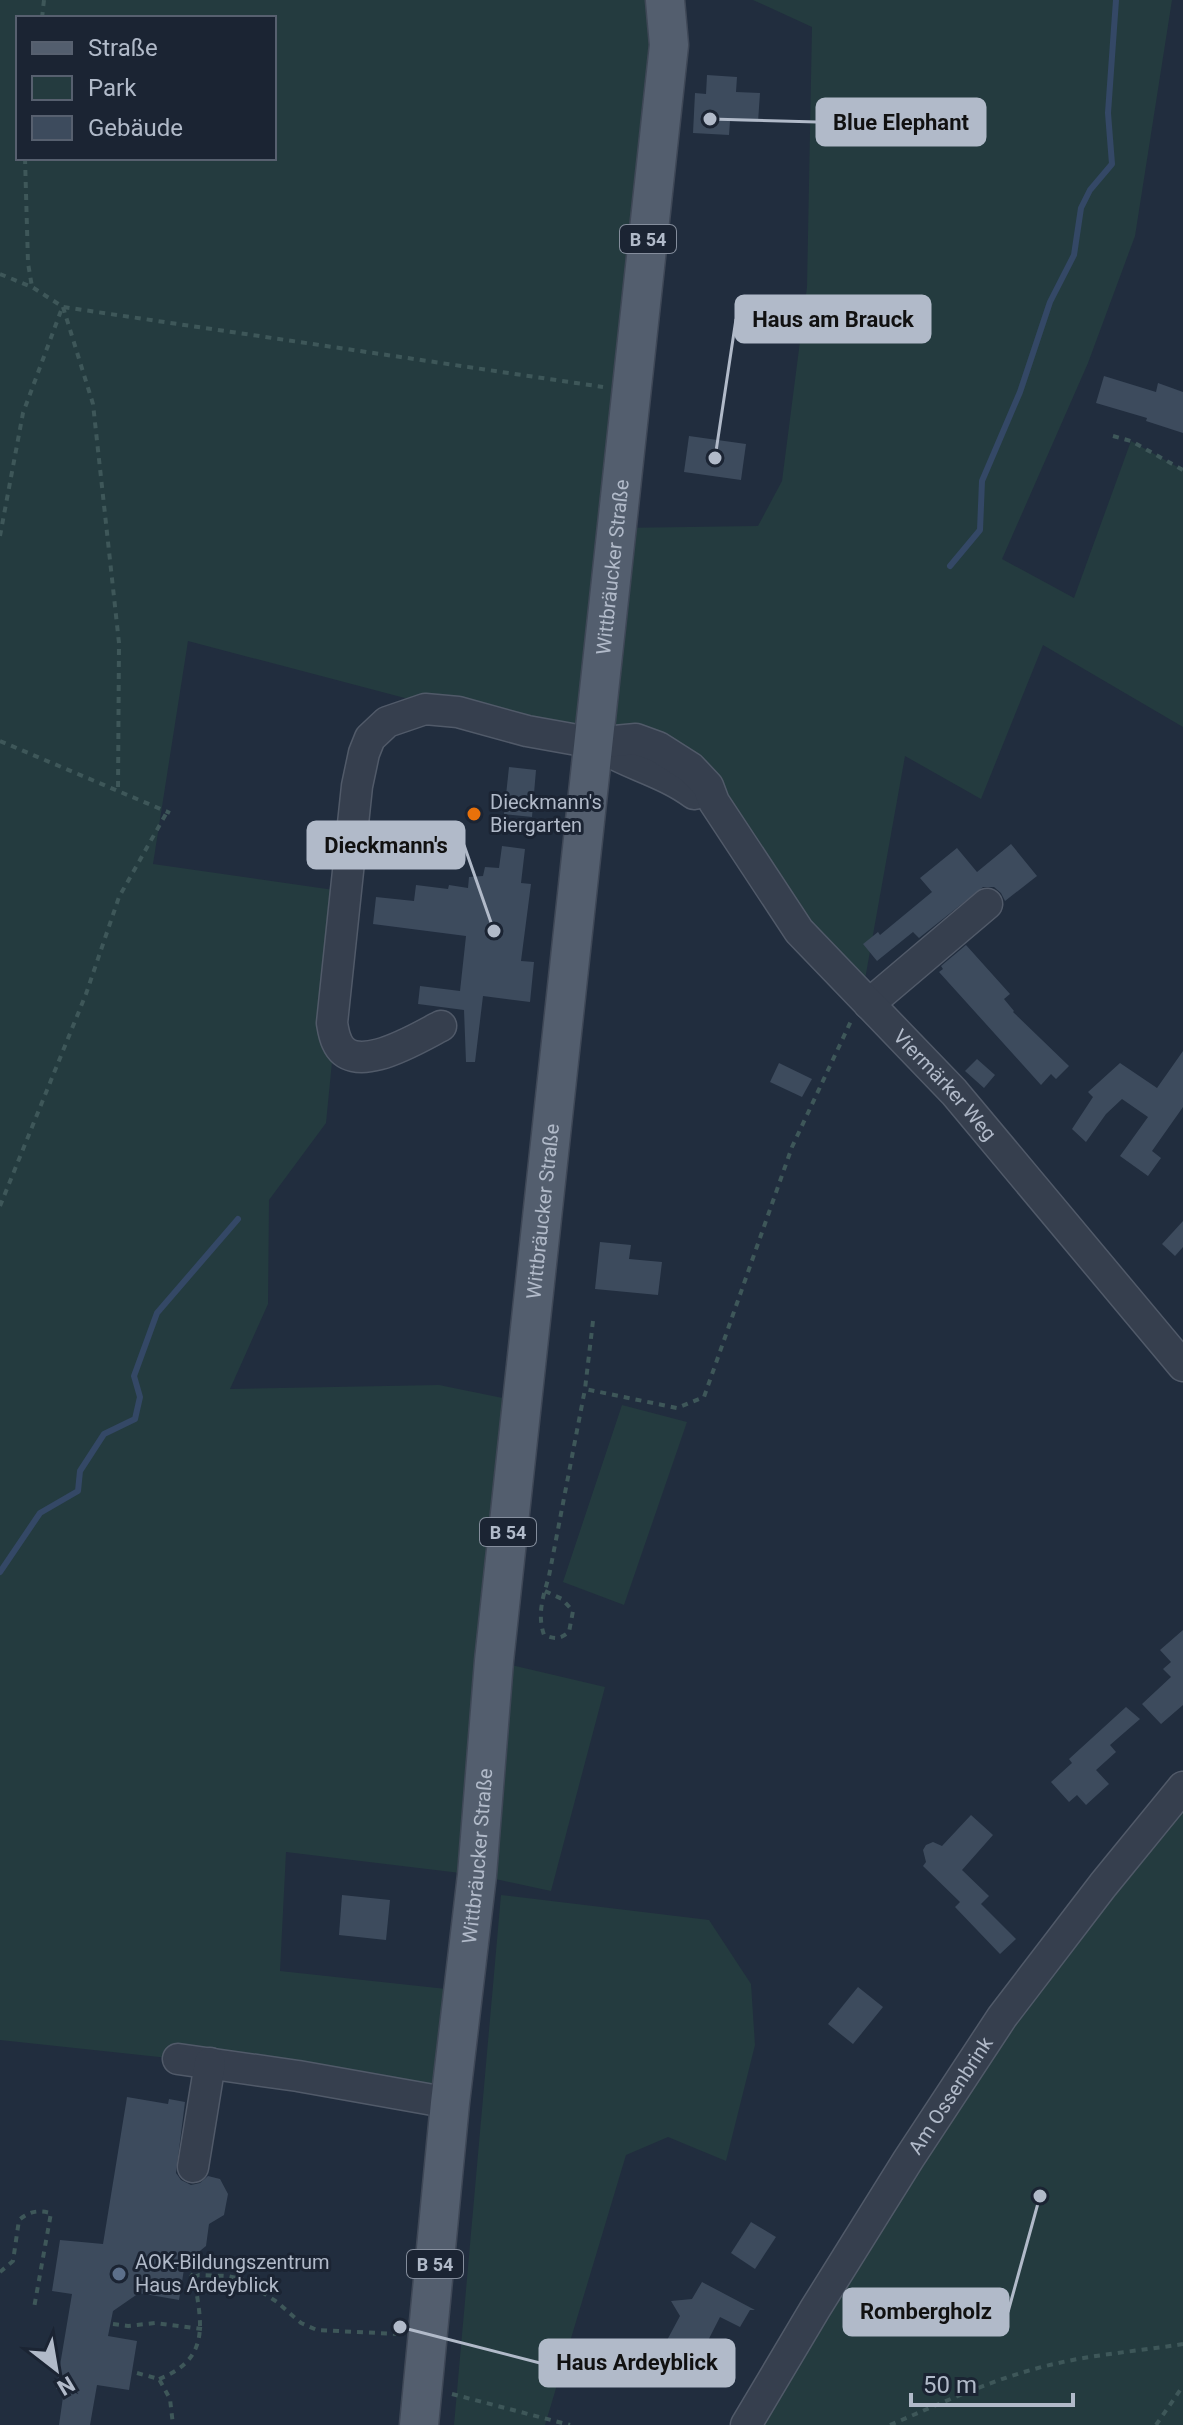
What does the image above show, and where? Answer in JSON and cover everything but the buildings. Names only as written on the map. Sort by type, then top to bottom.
[{"type":"main road","name":"Wittbräucker Straße","points":[[419,2425],[450,2103],[473,1915],[494,1661],[669,45],[665,0]]},
{"type":"street","name":"Viermärker Weg","points":[[441,1026],[372,1058],[350,1055],[337,1045],[332,1023],[340,864],[346,816],[370,738],[387,722],[425,709],[458,712],[527,731],[594,743],[636,739],[658,747],[691,768],[708,786],[714,802],[799,931],[954,1092],[1183,1366]]},
{"type":"street","points":[[865,1000],[987,904]]},
{"type":"street","name":"Am Ossenbrink","points":[[746,2425],[823,2295],[1002,2017],[1183,1787]]},
{"type":"street","points":[[178,2059],[450,2103]]},
{"type":"street","points":[[193,2167],[210,2063]]},
{"type":"path","points":[[25,160],[28,263],[32,287]]},
{"type":"path","points":[[0,274],[32,287],[63,307],[631,391]]},
{"type":"path","points":[[0,536],[23,413],[63,307]]},
{"type":"path","points":[[63,307],[93,404],[119,643],[118,792]]},
{"type":"path","points":[[1113,436],[1131,441],[1183,470]]},
{"type":"path","points":[[0,741],[168,812],[119,897],[86,994],[0,1206]]},
{"type":"path","points":[[585,1389],[677,1408],[704,1397],[792,1147],[865,1000]]},
{"type":"path","points":[[545,1591],[562,1599],[573,1611],[569,1632],[561,1638],[544,1635],[540,1624],[541,1605],[585,1389],[593,1321]]},
{"type":"path","points":[[0,2272],[13,2261],[19,2220],[38,2210],[51,2213],[34,2308]]},
{"type":"path","points":[[137,2373],[159,2379],[175,2373],[188,2359],[202,2329],[194,2277],[188,2273]]},
{"type":"path","points":[[194,2277],[228,2276],[242,2279],[277,2302],[301,2323],[317,2330],[429,2335]]},
{"type":"path","points":[[113,2324],[155,2323],[202,2329]]},
{"type":"path","points":[[890,2425],[969,2391],[1025,2372],[1079,2359],[1183,2344]]},
{"type":"path","points":[[159,2379],[170,2399],[173,2425]]},
{"type":"path","points":[[1156,2425],[1183,2386]]},
{"type":"path","points":[[424,2387],[570,2425]]},
{"type":"green space","points":[[0,0],[665,0],[617,528],[758,526],[782,481],[807,287],[812,27],[753,0],[1172,0],[1135,236],[1088,363],[1002,559],[1074,598],[1131,441],[1183,470],[1183,727],[1043,645],[981,799],[905,756],[862,996],[714,802],[458,712],[188,641],[153,864],[334,890],[332,1062],[326,1123],[269,1200],[268,1304],[230,1389],[439,1385],[522,1402],[494,1661],[605,1687],[551,1891],[477,1875],[286,1852],[280,1971],[465,1991],[450,2103],[178,2059],[0,2040]]},
{"type":"green space","points":[[622,1405],[687,1422],[624,1605],[563,1582]]},
{"type":"green space","points":[[1183,1806],[1183,2425],[757,2425],[969,2084],[1108,1895]]},
{"type":"green space","points":[[501,1895],[709,1920],[751,1984],[755,2045],[726,2161],[668,2137],[626,2155],[545,2425],[454,2425]]},
{"type":"waterway","points":[[950,566],[980,530],[982,481],[1020,392],[1050,302],[1074,255],[1081,208],[1090,190],[1112,164],[1108,113],[1116,0]]},
{"type":"waterway","points":[[0,1572],[40,1513],[78,1491],[80,1471],[104,1434],[135,1419],[140,1397],[134,1376],[157,1313],[238,1219]]},
{"type":"place","name":"Blue Elephant","points":[[710,119]]},
{"type":"place","name":"Haus am Brauck","points":[[715,458]]},
{"type":"place","name":"Dieckmann's Biergarten","points":[[474,814]]},
{"type":"place","name":"Dieckmann's","points":[[494,931]]},
{"type":"place","name":"Rombergholz","points":[[1040,2196]]},
{"type":"place","name":"AOK-Bildungszentrum Haus Ardeyblick","points":[[119,2274]]},
{"type":"place","name":"Haus Ardeyblick","points":[[400,2327]]}]
